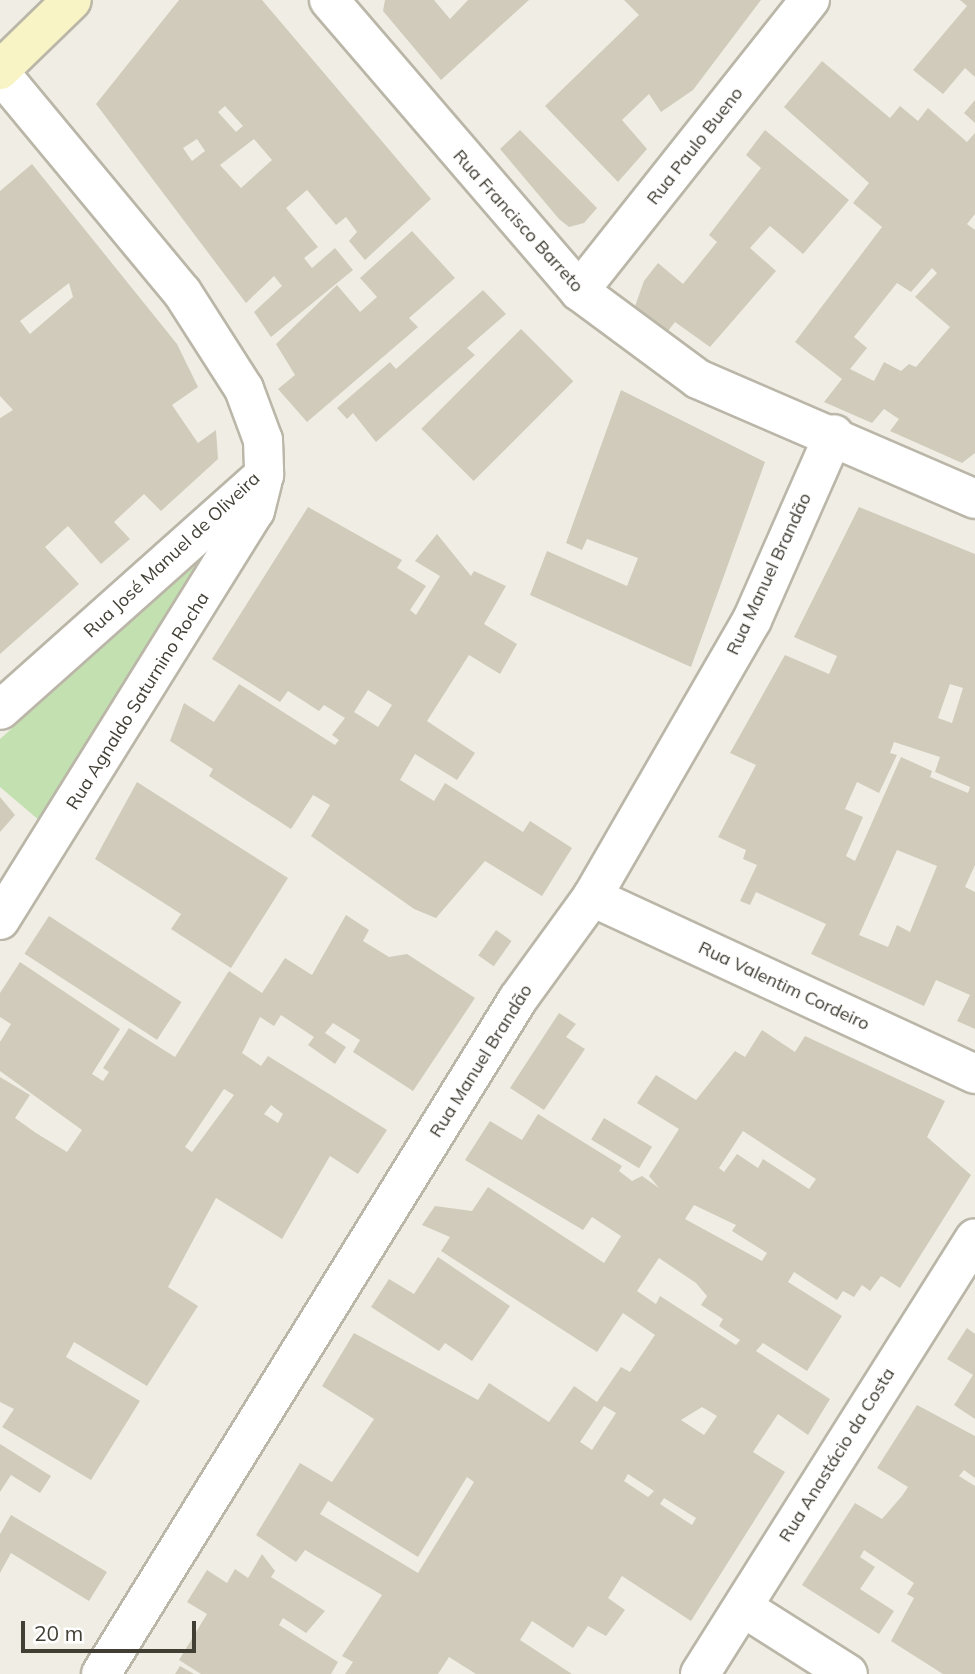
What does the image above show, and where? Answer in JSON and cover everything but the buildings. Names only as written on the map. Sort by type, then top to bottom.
[{"type":"street","points":[[0,71],[72,0]]},
{"type":"street","name":"Rua Francisco Barreto","points":[[329,0],[579,291],[698,379],[834,434],[975,499]]},
{"type":"street","name":"Rua Paulo Bueno","points":[[579,291],[810,0]]},
{"type":"street","name":"Rua José Manuel de Oliveira","points":[[0,71],[182,292],[244,389],[263,440],[264,475],[0,710]]},
{"type":"street","name":"Rua Manuel Brandão","points":[[101,1674],[518,999],[592,897],[752,620],[834,434]]},
{"type":"street","name":"Rua Agnaldo Saturnino Rocha","points":[[0,920],[255,511],[264,475]]},
{"type":"street","name":"Rua Valentim Cordeiro","points":[[592,897],[975,1074]]},
{"type":"street","name":"Rua Anastácio da Costa","points":[[700,1674],[975,1238]]},
{"type":"street","points":[[744,1608],[848,1674]]},
{"type":"green space","points":[[201,560],[40,821],[0,787],[0,739]]}]
